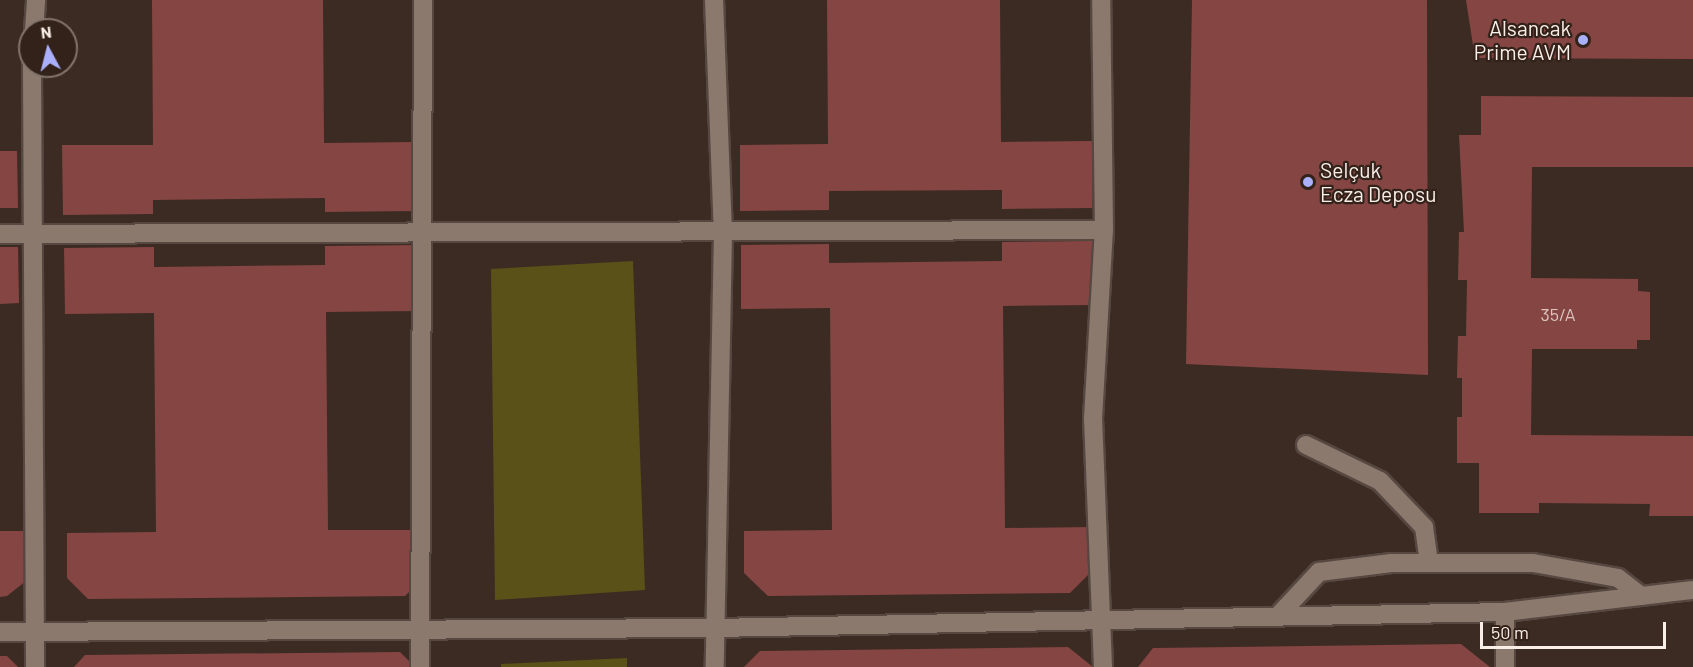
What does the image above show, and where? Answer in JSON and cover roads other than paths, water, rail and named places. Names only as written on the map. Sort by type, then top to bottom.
[{"type":"street","points":[[35,18],[36,0]]},
{"type":"street","points":[[420,667],[423,0]]},
{"type":"street","points":[[714,0],[723,233],[716,667]]},
{"type":"street","points":[[1101,0],[1104,230],[1093,419],[1103,667]]},
{"type":"street","points":[[32,78],[30,234],[35,667]]},
{"type":"street","points":[[0,234],[1104,230]]},
{"type":"street","points":[[1306,445],[1380,481],[1424,527],[1429,563]]},
{"type":"street","points":[[1279,615],[1320,572],[1429,563],[1533,563],[1618,578],[1641,596]]},
{"type":"street","points":[[0,632],[715,628],[1102,618],[1505,612],[1691,589]]},
{"type":"street","points":[[1505,612],[1505,667]]},
{"type":"place","name":"Alsancak Prime AVM","points":[[1583,40]]},
{"type":"place","name":"Selçuk Ecza Deposu","points":[[1308,182]]}]
